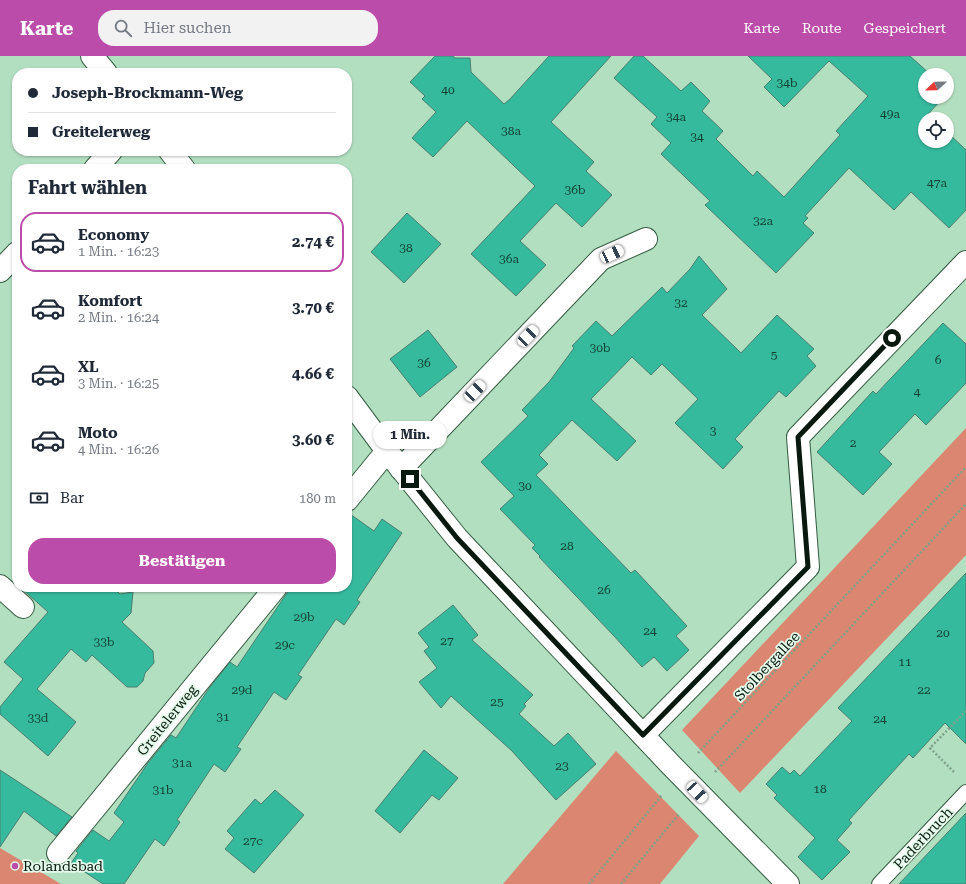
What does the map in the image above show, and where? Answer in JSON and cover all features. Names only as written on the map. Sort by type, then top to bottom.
[{"type":"street","points":[[92,56],[102,68]]},
{"type":"street","points":[[99,164],[107,156]]},
{"type":"street","points":[[174,156],[180,164]]},
{"type":"street","points":[[401,468],[601,259],[646,239]]},
{"type":"street","points":[[0,271],[12,258]]},
{"type":"street","points":[[643,735],[808,567],[798,437],[966,262]]},
{"type":"street","points":[[352,404],[387,451],[457,538],[679,774],[788,884]]},
{"type":"street","points":[[352,494],[387,451]]},
{"type":"street","points":[[0,586],[23,607]]},
{"type":"street","name":"Greitelerweg","points":[[58,853],[272,592]]},
{"type":"lane","name":"Paderbruch","points":[[879,884],[966,792]]},
{"type":"path","name":"Stolbergallee","points":[[589,884],[679,774],[966,467]]},
{"type":"path","points":[[621,884],[697,792],[966,504]]},
{"type":"path","points":[[956,773],[930,748],[966,710]]},
{"type":"shaded area","points":[[966,428],[966,555],[740,793],[682,730]]},
{"type":"shaded area","points":[[616,751],[699,836],[660,884],[503,884]]},
{"type":"shaded area","name":"Rolandsbad","points":[[0,848],[61,884],[0,884]]},
{"type":"building","points":[[435,56],[470,58],[471,72],[504,104],[549,56],[611,56],[551,122],[594,162],[586,171],[612,195],[582,227],[556,203],[520,241],[546,265],[516,296],[471,254],[535,186],[467,121],[433,157],[412,138],[436,112],[422,99],[425,96],[410,82]]},
{"type":"building","points":[[634,56],[643,56],[681,91],[691,82],[710,101],[702,111],[723,131],[716,139],[753,176],[757,171],[784,197],[840,135],[836,131],[868,96],[829,61],[784,107],[764,87],[772,79],[748,56],[910,56],[923,68],[918,68],[918,104],[937,104],[930,112],[918,112],[918,148],[954,148],[954,139],[966,150],[966,210],[949,228],[911,192],[894,210],[849,168],[805,216],[808,218],[803,223],[814,233],[776,273],[705,205],[710,201],[661,154],[671,143],[651,124],[657,117],[614,78]]},
{"type":"building","points":[[407,213],[441,244],[404,283],[371,252]]},
{"type":"building","points":[[699,256],[727,289],[702,315],[741,353],[777,315],[814,349],[807,356],[816,366],[786,397],[779,391],[735,439],[743,447],[723,469],[675,423],[698,399],[662,364],[651,375],[632,357],[591,399],[636,441],[617,461],[572,420],[539,455],[548,464],[536,475],[631,573],[635,570],[687,626],[676,636],[689,650],[667,671],[654,657],[642,667],[539,557],[540,556],[532,548],[535,545],[500,509],[514,496],[481,462],[528,416],[522,410],[549,382],[574,348],[572,346],[596,321],[612,336],[662,287],[667,293],[690,269]]},
{"type":"building","points":[[943,323],[966,344],[966,383],[926,425],[915,414],[879,452],[892,464],[863,495],[817,452],[873,391],[876,394]]},
{"type":"building","points":[[428,330],[457,367],[420,397],[390,359]]},
{"type":"building","points":[[352,516],[374,531],[382,519],[402,533],[357,600],[360,602],[344,625],[336,619],[298,675],[302,677],[286,700],[274,692],[237,747],[241,749],[225,772],[214,764],[177,820],[180,822],[164,846],[155,839],[124,884],[103,884],[71,863],[78,853],[76,851],[93,830],[109,841],[124,822],[114,813],[148,763],[171,735],[176,738],[210,687],[230,662],[237,667],[288,592],[352,592]]},
{"type":"building","points":[[966,573],[966,744],[945,723],[913,758],[909,754],[849,820],[852,823],[837,840],[850,852],[822,880],[798,857],[815,838],[774,798],[777,795],[766,784],[782,767],[790,774],[794,770],[800,776],[852,721],[838,708]]},
{"type":"building","points":[[26,592],[118,592],[120,594],[133,592],[131,613],[122,622],[153,651],[154,663],[145,673],[143,681],[137,687],[127,687],[92,655],[86,662],[71,649],[37,689],[76,722],[48,756],[0,714],[0,707],[23,679],[4,662],[48,612]]},
{"type":"building","points":[[453,605],[478,635],[472,640],[533,695],[524,704],[526,706],[519,714],[554,746],[568,733],[596,764],[556,800],[512,751],[451,696],[441,708],[419,682],[437,668],[424,651],[429,647],[418,633]]},
{"type":"building","points":[[424,750],[458,778],[439,800],[432,795],[400,833],[375,811]]},
{"type":"building","points":[[0,770],[72,817],[56,836],[24,811],[0,847]]},
{"type":"building","points":[[275,790],[304,815],[254,873],[225,849],[234,838],[227,831],[255,799],[261,804]]},
{"type":"building","points":[[966,813],[966,884],[899,884]]},
{"type":"place","name":"Rolandsbad","points":[[15,866]]},
{"type":"route","points":[[410,479],[457,538],[643,735],[808,567],[798,437],[892,338]]}]
